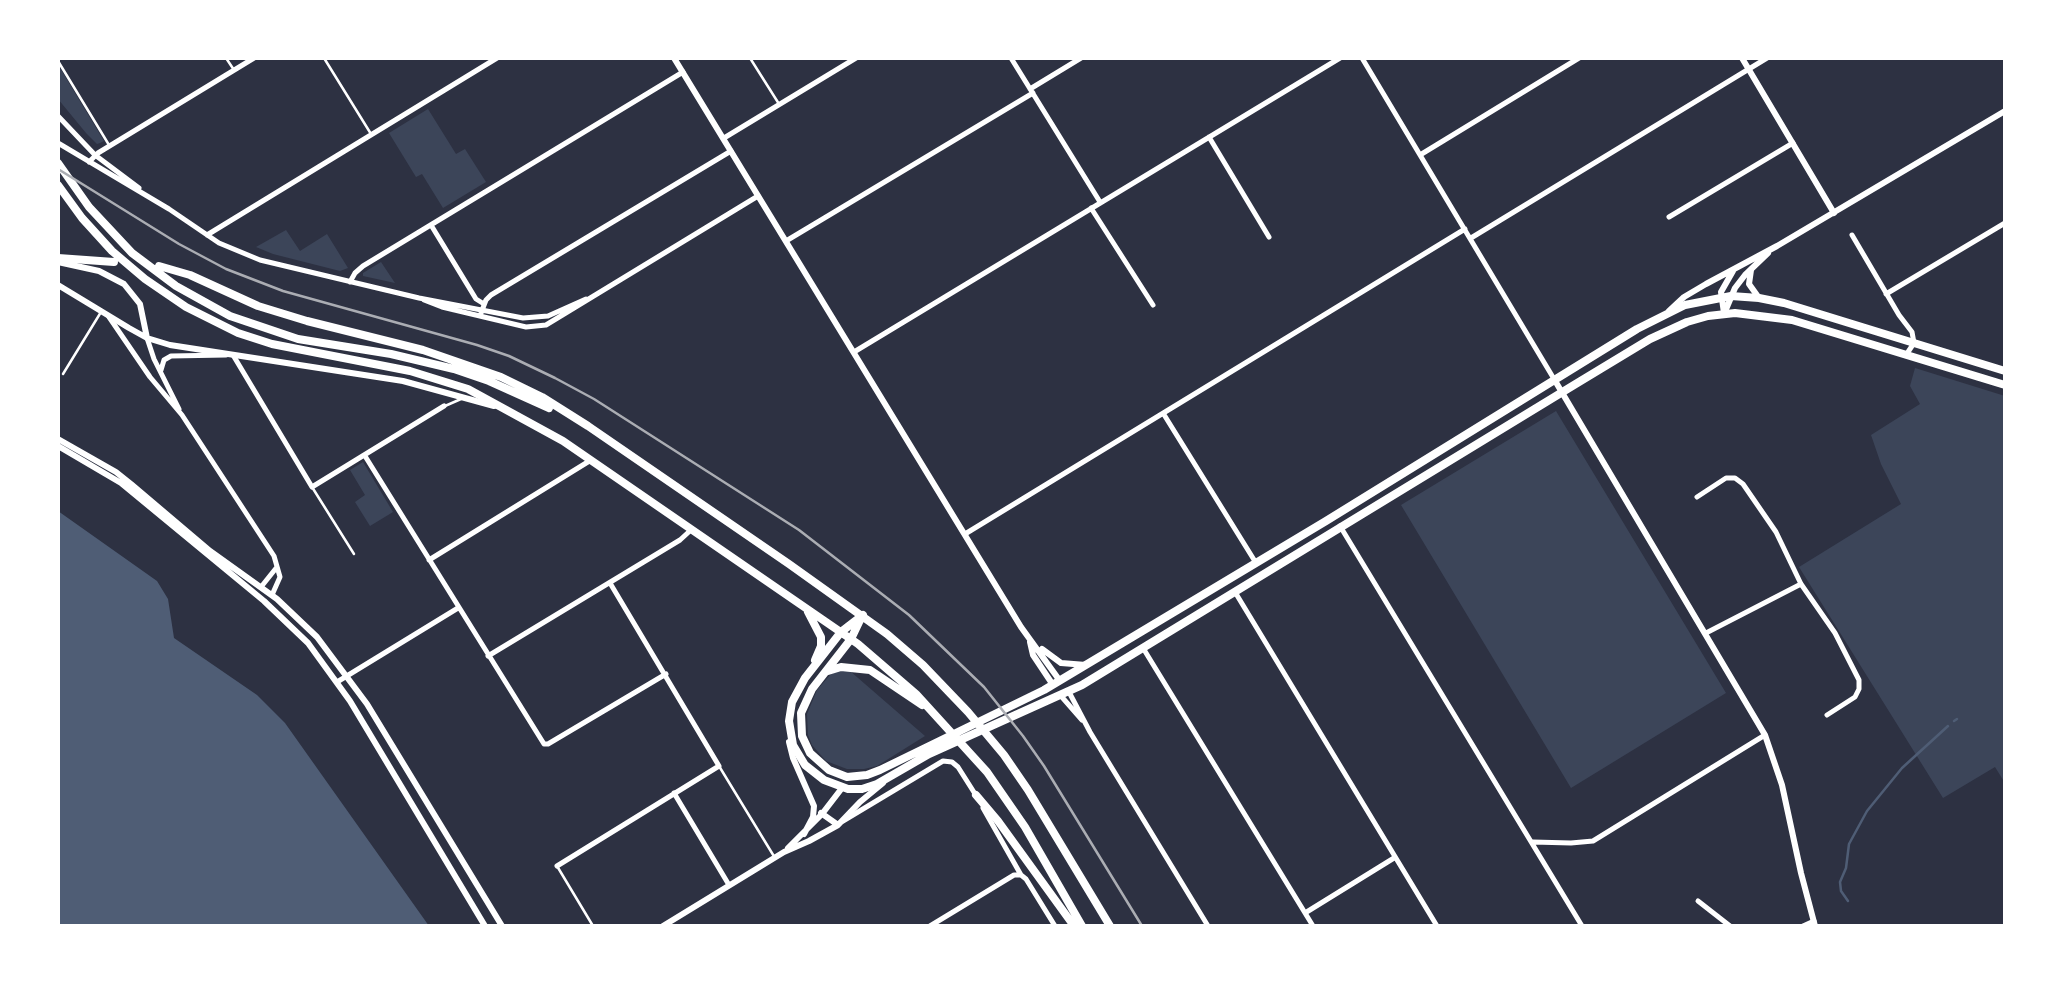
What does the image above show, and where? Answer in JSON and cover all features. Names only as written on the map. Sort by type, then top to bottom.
[{"type":"highway","points":[[58,163],[89,207],[117,239],[149,267],[192,296],[230,316],[270,331],[314,342],[421,360],[478,377],[588,426]]},
{"type":"highway","points":[[58,185],[82,218],[112,251],[145,279],[186,307],[254,339],[303,352],[410,371],[468,390],[537,426],[591,460],[851,639],[887,667],[941,719],[978,761],[1007,799],[1082,926]]},
{"type":"highway","points":[[58,260],[114,262]]},
{"type":"highway","points":[[159,266],[190,275],[270,310],[467,364],[542,397],[863,615],[934,676],[1004,755],[1110,926]]},
{"type":"highway","points":[[1015,710],[1554,379],[1668,313],[1693,303],[1731,296],[1759,298],[2005,371]]},
{"type":"highway","points":[[842,788],[859,777],[927,751],[1015,710],[1065,694],[1561,393],[1662,333],[1687,322],[1724,314],[1759,314],[1792,320],[2005,385]]},
{"type":"highway","points":[[798,602],[812,618],[821,637],[820,649],[792,702],[789,721],[793,745],[805,765],[824,780],[842,788],[870,787],[903,769],[927,751]]},
{"type":"highway","points":[[804,678],[841,632],[863,615]]},
{"type":"highway","points":[[859,777],[842,775],[823,766],[810,753],[802,736],[800,720],[803,704],[851,639],[863,615]]},
{"type":"highway","points":[[822,675],[838,667],[872,671],[941,719]]},
{"type":"highway","points":[[1056,683],[1065,694]]},
{"type":"highway","points":[[976,795],[1074,926]]},
{"type":"street","points":[[89,162],[95,155],[254,58]]},
{"type":"street","points":[[207,235],[497,58]]},
{"type":"street","points":[[674,58],[1029,640],[1033,655],[1056,683]]},
{"type":"street","points":[[724,138],[856,58]]},
{"type":"street","points":[[1011,58],[1100,202]]},
{"type":"street","points":[[786,241],[1032,91],[1081,58]]},
{"type":"street","points":[[854,352],[1340,58]]},
{"type":"street","points":[[1362,58],[1765,735],[1782,785],[1814,924],[1803,926]]},
{"type":"street","points":[[1420,155],[1579,58]]},
{"type":"street","points":[[1742,58],[1834,213]]},
{"type":"street","points":[[1471,238],[1767,58]]},
{"type":"street","points":[[350,282],[361,268],[683,72]]},
{"type":"street","points":[[1668,313],[1684,297],[1772,249],[2005,111]]},
{"type":"street","points":[[58,116],[95,155],[158,202],[239,253],[419,298],[442,307],[482,310],[523,318],[543,317],[586,299]]},
{"type":"street","points":[[1209,137],[1269,237]]},
{"type":"street","points":[[58,143],[158,202]]},
{"type":"street","points":[[1669,218],[1793,143]]},
{"type":"street","points":[[482,310],[491,295],[731,151]]},
{"type":"street","points":[[431,225],[482,310],[526,327],[546,325],[566,315],[586,299],[758,196]]},
{"type":"street","points":[[1091,208],[1153,305]]},
{"type":"street","points":[[1886,294],[2005,223]]},
{"type":"street","points":[[965,534],[1465,229]]},
{"type":"street","points":[[1852,235],[1886,294],[1912,332],[1914,343],[1906,355]]},
{"type":"street","points":[[1724,314],[1731,296],[1745,275],[1772,249]]},
{"type":"street","points":[[58,260],[105,273],[124,284],[140,304],[154,359],[182,415]]},
{"type":"street","points":[[1754,266],[1749,283],[1759,298]]},
{"type":"street","points":[[1724,314],[1721,297],[1723,286],[1736,267]]},
{"type":"street","points":[[58,285],[147,338],[186,348],[403,381],[503,408]]},
{"type":"street","points":[[109,317],[150,377],[182,415],[264,540],[277,566],[279,579],[272,595],[264,601]]},
{"type":"street","points":[[543,317],[546,325]]},
{"type":"street","points":[[162,373],[163,361],[171,356],[232,355]]},
{"type":"street","points":[[232,355],[312,487],[444,406]]},
{"type":"street","points":[[1163,413],[1256,563]]},
{"type":"street","points":[[58,439],[116,472],[210,551],[272,595],[317,637],[367,704],[502,926]]},
{"type":"street","points":[[58,446],[121,482],[256,594],[308,643],[337,682],[485,926]]},
{"type":"street","points":[[365,456],[544,744],[666,674]]},
{"type":"street","points":[[429,560],[591,460]]},
{"type":"street","points":[[1697,497],[1726,478],[1735,478],[1743,484],[1776,532],[1801,584],[1835,633],[1856,672],[1859,689],[1855,697],[1827,715]]},
{"type":"street","points":[[1340,527],[1583,926]]},
{"type":"street","points":[[488,656],[680,540],[692,529]]},
{"type":"street","points":[[256,594],[277,566]]},
{"type":"street","points":[[557,866],[719,766],[610,583]]},
{"type":"street","points":[[1706,633],[1801,584]]},
{"type":"street","points":[[1235,592],[1437,926]]},
{"type":"street","points":[[337,682],[458,608]]},
{"type":"street","points":[[1029,640],[1059,662],[1071,665],[1088,664]]},
{"type":"street","points":[[1143,648],[1313,926]]},
{"type":"street","points":[[1065,694],[1208,926]]},
{"type":"street","points":[[789,721],[788,736],[793,758],[822,814],[838,825]]},
{"type":"street","points":[[1532,842],[1592,841],[1765,735]]},
{"type":"street","points":[[663,926],[785,852],[838,825],[945,761],[958,767],[1021,875],[1055,926]]},
{"type":"street","points":[[838,825],[866,797],[903,769]]},
{"type":"street","points":[[785,852],[822,814],[842,788]]},
{"type":"street","points":[[674,793],[729,885]]},
{"type":"street","points":[[804,834],[814,813],[813,799]]},
{"type":"street","points":[[1305,913],[1394,858]]},
{"type":"street","points":[[930,926],[1014,875],[1021,875]]},
{"type":"street","points":[[1698,901],[1730,926]]},
{"type":"lane","points":[[226,58],[234,70]]},
{"type":"lane","points":[[324,58],[371,134]]},
{"type":"lane","points":[[750,58],[779,104]]},
{"type":"lane","points":[[58,61],[110,146]]},
{"type":"lane","points":[[64,374],[101,312]]},
{"type":"lane","points":[[444,406],[464,398]]},
{"type":"lane","points":[[312,487],[354,554]]},
{"type":"lane","points":[[719,766],[775,858]]},
{"type":"lane","points":[[557,866],[593,926]]},
{"type":"shaded area","points":[[60,68],[104,141],[97,144],[58,99]]},
{"type":"shaded area","points":[[428,109],[456,154],[465,149],[486,182],[443,208],[422,174],[416,177],[389,133]]},
{"type":"shaded area","points":[[286,230],[300,251],[327,234],[348,268],[340,271],[256,247]]},
{"type":"shaded area","points":[[381,262],[395,283],[363,276],[363,273]]},
{"type":"shaded area","points":[[1915,368],[2005,396],[2005,783],[1995,767],[1943,798],[1799,567],[1901,504],[1881,464],[1871,435],[1920,404],[1910,386]]},
{"type":"shaded area","points":[[1556,411],[1726,693],[1571,788],[1401,505]]},
{"type":"shaded area","points":[[363,462],[393,512],[370,526],[355,502],[365,495],[350,470]]},
{"type":"shaded area","points":[[58,511],[157,581],[168,599],[174,638],[257,695],[285,723],[429,926],[58,926]]},
{"type":"shaded area","points":[[850,671],[925,736],[877,766],[847,769],[826,761],[812,745],[808,735],[807,714],[817,690],[831,674]]},
{"type":"waterway","points":[[1848,901],[1841,891],[1840,882],[1846,868],[1849,844],[1867,811],[1902,768],[1948,726]]},
{"type":"railway","points":[[58,169],[179,244],[226,269],[283,291],[477,345],[509,356],[555,378],[594,399],[799,530],[909,615],[984,687],[1044,766],[1142,926]]}]
